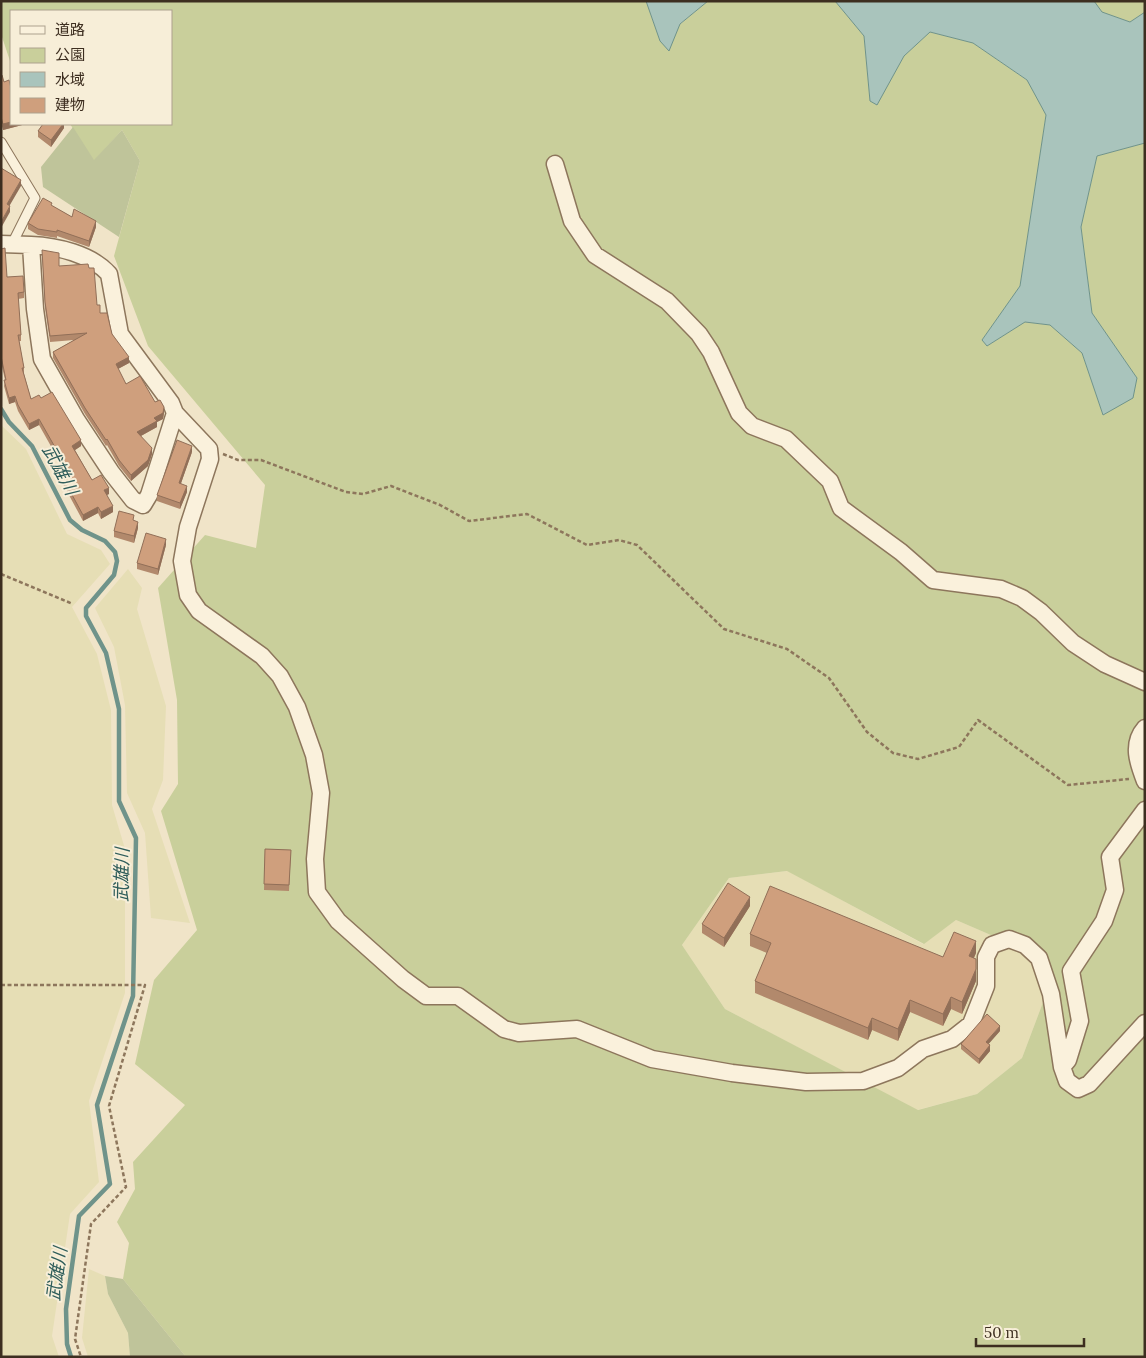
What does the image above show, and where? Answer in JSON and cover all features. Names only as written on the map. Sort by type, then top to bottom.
[{"type":"street","points":[[556,164],[572,221],[595,255],[666,301],[699,334],[711,352],[739,412],[752,426],[786,439],[830,481],[841,508],[901,552],[934,580],[1001,589],[1022,598],[1041,612],[1072,643],[1105,664],[1145,682]]},
{"type":"street","points":[[7,244],[48,246],[81,256],[102,266],[109,274],[120,334],[170,403],[175,413],[210,449],[210,459],[188,526],[182,561],[188,595],[199,611],[262,656],[280,676],[297,707],[314,755],[321,793],[315,859],[318,892],[338,921],[403,979],[426,996],[458,996],[504,1029],[519,1033],[577,1029],[661,1061],[732,1073],[806,1082],[863,1081],[898,1068],[923,1049],[952,1040],[971,1024],[986,986],[986,957],[992,945],[1009,939],[1025,945],[1039,958],[1051,994],[1062,1067],[1067,1081],[1078,1089],[1089,1084],[1145,1023]]},
{"type":"street","points":[[31,245],[35,309],[42,359],[76,419],[111,472],[133,500],[143,505],[149,495],[175,413]]},
{"type":"street","points":[[1140,780],[1136,757],[1139,735],[1145,728]]},
{"type":"street","points":[[1062,1067],[1068,1060],[1080,1021],[1071,971],[1104,921],[1115,890],[1110,857],[1145,810]]},
{"type":"lane","points":[[1,142],[35,198],[7,244]]},
{"type":"path","points":[[210,449],[238,460],[261,460],[346,492],[363,494],[390,486],[440,505],[469,521],[527,514],[587,545],[619,540],[637,545],[724,629],[787,650],[829,678],[867,732],[893,753],[918,759],[959,747],[978,720],[1068,784],[1140,780]]},
{"type":"path","points":[[1,574],[73,604]]},
{"type":"path","points":[[1,985],[145,985],[109,1106],[126,1188],[91,1224],[75,1339],[81,1357]]},
{"type":"shaded area","points":[[1,425],[26,449],[67,534],[101,550],[110,564],[72,607],[97,654],[111,710],[112,805],[125,849],[125,993],[89,1101],[99,1182],[70,1214],[52,1336],[59,1357],[1,1357]]},
{"type":"shaded area","points":[[128,569],[142,588],[137,609],[166,706],[163,780],[152,809],[190,923],[151,918],[145,833],[127,793],[125,705],[114,647],[95,608]]},
{"type":"shaded area","points":[[788,871],[923,944],[956,920],[1028,951],[1045,997],[1022,1058],[977,1094],[917,1110],[725,1009],[682,945],[729,878]]},
{"type":"shaded area","points":[[89,1269],[105,1276],[108,1294],[128,1333],[130,1357],[88,1357],[82,1338]]},
{"type":"green space","points":[[1,1],[646,1],[660,41],[708,1],[835,1],[864,36],[870,101],[877,104],[904,56],[930,32],[973,43],[1028,81],[1046,115],[1020,286],[982,340],[987,346],[1025,322],[1050,325],[1082,353],[1103,415],[1137,378],[1092,313],[1081,227],[1097,156],[1145,143],[1145,1357],[186,1357],[123,1279],[129,1243],[117,1222],[135,1189],[133,1162],[185,1105],[135,1064],[154,980],[197,930],[161,811],[178,784],[177,700],[158,588],[205,535],[256,548],[265,485],[148,346],[114,256],[140,161],[122,130],[94,161],[71,125],[172,125],[172,10],[10,10],[10,61],[1,34]],"holes":[[[787,871],[924,944],[956,920],[1028,951],[1045,997],[1022,1058],[977,1094],[918,1110],[725,1009],[682,945],[729,878]]]},
{"type":"green space","points":[[1094,1],[1145,1],[1145,12],[1130,22],[1102,12]]},
{"type":"green space","points":[[73,127],[94,160],[122,130],[140,161],[119,237],[43,187],[41,167]]},
{"type":"green space","points":[[105,1276],[123,1279],[186,1357],[130,1357],[128,1333],[108,1294]]},
{"type":"water","points":[[646,1],[708,1],[680,24],[669,51],[660,41]]},
{"type":"water","points":[[835,1],[1094,1],[1102,12],[1130,22],[1145,12],[1145,143],[1097,156],[1081,227],[1092,313],[1137,378],[1133,398],[1103,415],[1082,353],[1050,325],[1025,322],[987,346],[982,340],[1020,286],[1046,115],[1027,80],[973,43],[930,32],[904,56],[877,105],[870,101],[864,36]]},
{"type":"building","points":[[2,75],[4,82],[9,80],[10,84],[10,122],[3,124],[1,117]]},
{"type":"building","points":[[42,125],[62,125],[51,140],[38,131]]},
{"type":"building","points":[[1,168],[21,180],[7,204],[10,206],[1,222]]},
{"type":"building","points":[[43,198],[72,217],[74,209],[96,221],[89,241],[57,230],[57,232],[38,229],[28,223]]},
{"type":"building","points":[[5,248],[7,277],[23,276],[24,292],[18,293],[21,335],[18,335],[24,368],[22,368],[31,399],[39,395],[41,398],[52,392],[81,440],[72,446],[92,480],[101,475],[109,488],[104,490],[113,506],[101,512],[98,507],[83,515],[57,467],[64,463],[39,419],[29,424],[15,396],[9,398],[4,380],[6,380],[1,356],[1,249]]},
{"type":"building","points":[[42,250],[59,253],[59,266],[88,264],[89,268],[94,268],[97,305],[100,305],[100,313],[107,313],[112,334],[129,357],[116,364],[126,384],[140,376],[155,402],[160,400],[164,407],[163,413],[154,418],[157,421],[137,432],[152,448],[148,460],[131,475],[85,408],[53,352],[87,333],[50,336],[45,302]]},
{"type":"building","points":[[177,440],[192,446],[179,483],[187,486],[180,503],[157,495]]},
{"type":"building","points":[[119,511],[134,515],[133,520],[138,522],[134,536],[114,531]]},
{"type":"building","points":[[146,533],[166,539],[158,569],[137,563]]},
{"type":"building","points":[[265,849],[291,850],[289,885],[264,884]]},
{"type":"building","points":[[728,883],[750,897],[724,938],[702,924]]},
{"type":"building","points":[[770,886],[943,957],[954,932],[976,941],[969,956],[976,959],[976,969],[962,1002],[951,997],[943,1014],[910,1000],[898,1029],[872,1018],[868,1028],[755,981],[771,943],[750,934]]},
{"type":"building","points":[[987,1014],[1000,1026],[986,1042],[990,1045],[979,1059],[961,1044]]},
{"type":"waterway","name":"武雄川","points":[[1,409],[9,422],[32,446],[70,520],[82,530],[105,541],[115,552],[117,561],[114,575],[86,608],[86,616],[106,653],[119,709],[119,801],[136,838],[133,996],[97,1105],[110,1184],[79,1216],[66,1309],[67,1344],[71,1357]]}]
